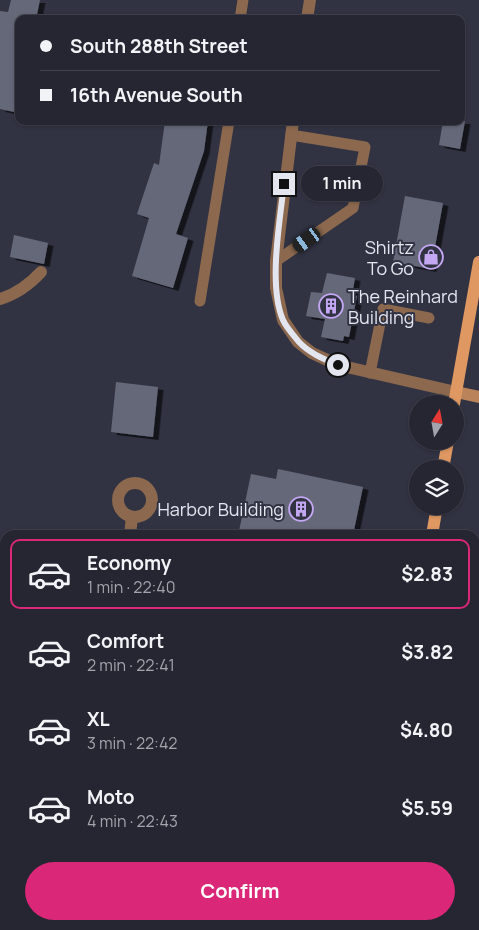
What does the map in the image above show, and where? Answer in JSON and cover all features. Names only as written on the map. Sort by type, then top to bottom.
[{"type":"main road","points":[[456,395],[479,262]]},
{"type":"main road","points":[[464,398],[479,397]]},
{"type":"main road","points":[[433,530],[435,515]]},
{"type":"street","points":[[308,15],[310,0]]},
{"type":"street","points":[[292,125],[276,261],[276,288],[283,320],[298,342],[312,353],[338,365],[445,395]]},
{"type":"street","points":[[0,299],[10,296],[28,285],[41,272]]},
{"type":"street","points":[[131,530],[132,518]]},
{"type":"lane","points":[[241,15],[243,0]]},
{"type":"lane","points":[[200,301],[229,125]]},
{"type":"lane","points":[[276,261],[353,208],[365,147],[291,135]]},
{"type":"lane","points":[[370,373],[383,309],[428,318]]},
{"type":"building","points":[[11,0],[40,0],[37,15],[15,15],[15,112],[0,109],[0,11],[8,12]]},
{"type":"building","points":[[164,125],[207,125],[204,151],[176,234],[188,238],[173,288],[132,276],[149,218],[137,214],[154,163],[159,165]]},
{"type":"building","points":[[442,125],[464,125],[460,149],[439,145]]},
{"type":"building","points":[[405,196],[443,203],[431,269],[393,262]]},
{"type":"building","points":[[14,235],[48,243],[44,264],[10,257]]},
{"type":"building","name":"The Reinhard Building","points":[[327,273],[355,278],[352,295],[357,296],[349,337],[344,336],[343,341],[321,337],[325,319],[306,316],[311,292],[322,293]]},
{"type":"building","points":[[116,382],[158,387],[153,437],[111,432]]},
{"type":"building","name":"Harbor Building","points":[[278,469],[363,487],[354,530],[239,530],[251,474],[276,479]]},
{"type":"place","name":"Shirtz To Go","points":[[431,257]]},
{"type":"place","name":"The Reinhard Building","points":[[331,306]]},
{"type":"place","name":"Harbor Building","points":[[301,509]]},
{"type":"route","points":[[284,184],[276,261],[276,288],[283,320],[298,342],[312,353],[338,365]]}]
